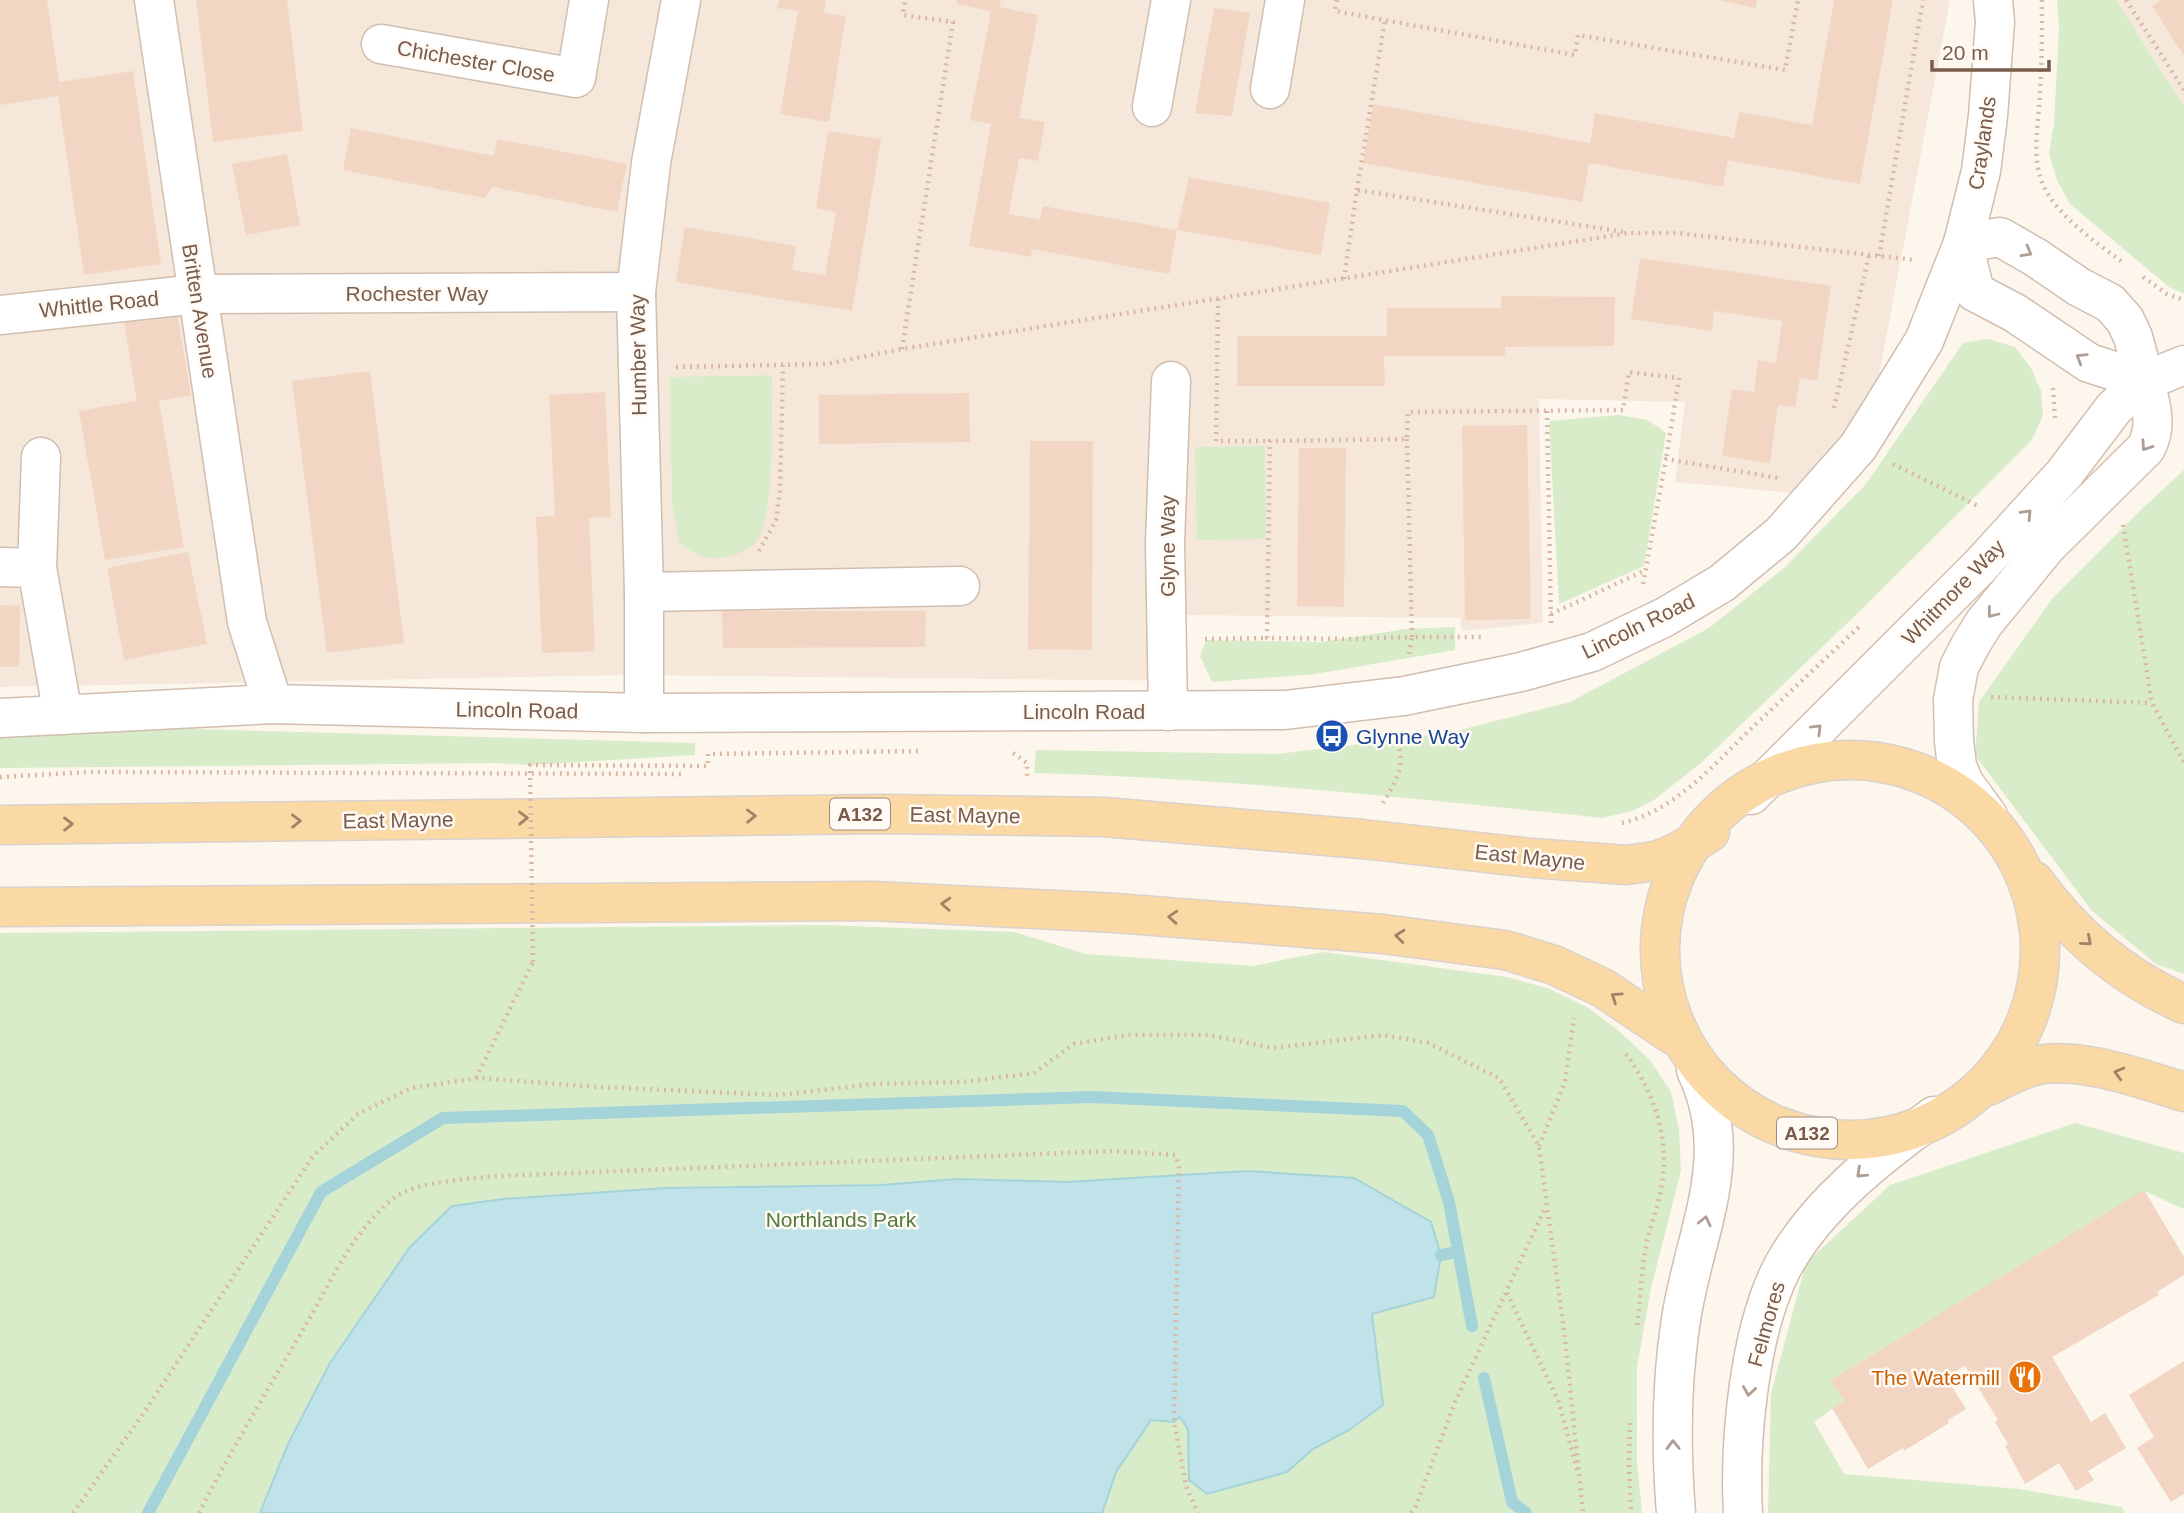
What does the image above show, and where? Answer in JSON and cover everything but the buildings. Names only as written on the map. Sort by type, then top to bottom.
[{"type":"main road","name":"A132","points":[[2184,1004],[2133,976],[2081,937],[2060,914],[1988,816],[1950,788],[1909,767],[1881,759],[1851,759],[1812,764],[1771,782],[1751,795],[1730,811],[1678,868],[1663,906],[1657,970],[1661,1000],[1673,1035],[1696,1070],[1746,1112],[1788,1130],[1830,1137],[1886,1132],[1934,1116],[1982,1089],[2035,1066],[2058,1065],[2111,1070],[2184,1092]]},
{"type":"main road","name":"East Mayne","points":[[0,825],[882,814],[1104,817],[1626,865],[1669,856],[1710,832]]},
{"type":"main road","name":"A132","points":[[1982,1089],[2007,1060],[2025,1029],[2038,993],[2041,962],[2038,909],[2029,880],[2013,850]]},
{"type":"main road","name":"A132","points":[[0,907],[873,901],[1115,912],[1383,934],[1505,950],[1554,965],[1603,988],[1673,1035]]},
{"type":"street","name":"Britten Avenue","points":[[154,0],[247,622],[273,704]]},
{"type":"street","name":"Chichester Close","points":[[381,44],[576,78],[589,0]]},
{"type":"street","name":"Humber Way","points":[[644,713],[644,592],[636,292],[651,163],[681,0]]},
{"type":"street","points":[[1152,107],[1171,0]]},
{"type":"street","points":[[1270,89],[1285,0]]},
{"type":"street","name":"Craylands","points":[[1958,254],[1981,171],[1995,22],[1993,0]]},
{"type":"street","points":[[2000,237],[2078,287],[2110,303],[2125,320],[2133,337],[2145,381],[2088,363],[2025,320],[1975,292],[1958,254],[2000,237]]},
{"type":"street","name":"Lincoln Road","points":[[0,718],[273,704],[644,713],[1285,710],[1404,696],[1521,672],[1592,652],[1665,617],[1722,583],[1782,534],[1858,447],[1924,341],[1958,254]]},
{"type":"street","name":"Rochester Way","points":[[198,293],[636,292]]},
{"type":"street","name":"Whittle Road","points":[[0,315],[198,293]]},
{"type":"street","name":"Whitmore Way","points":[[1751,795],[1980,566],[2064,474],[2114,408],[2145,381],[2184,365]]},
{"type":"street","name":"Glyne Way","points":[[1168,711],[1165,543],[1171,381]]},
{"type":"street","name":"Whitmore Way","points":[[1988,816],[1964,783],[1957,766],[1953,700],[1959,667],[1984,624],[2047,546],[2146,448],[2152,436],[2154,418],[2145,381]]},
{"type":"street","points":[[41,457],[37,568],[63,715]]},
{"type":"street","points":[[0,567],[37,568]]},
{"type":"street","points":[[644,592],[960,586]]},
{"type":"street","points":[[1676,1513],[1672,1444],[1673,1397],[1680,1324],[1708,1209],[1715,1152],[1711,1108],[1696,1070]]},
{"type":"street","name":"Felmores","points":[[1743,1513],[1747,1400],[1763,1323],[1783,1267],[1800,1240],[1846,1187],[1879,1157],[1934,1116]]},
{"type":"path","points":[[902,349],[953,22],[903,15],[905,0]]},
{"type":"path","points":[[1337,0],[1335,11],[1575,55],[1578,35],[1785,70],[1798,0]]},
{"type":"path","points":[[1878,256],[1923,0]]},
{"type":"path","points":[[2042,0],[2040,109],[2035,154],[2040,175],[2046,190],[2070,219],[2124,264]]},
{"type":"path","points":[[2126,0],[2184,90]]},
{"type":"path","points":[[1344,279],[1385,20]]},
{"type":"path","points":[[1357,190],[1628,233],[1677,233],[1878,256],[1958,254]]},
{"type":"path","points":[[663,368],[826,364],[902,349],[1628,233]]},
{"type":"path","points":[[1833,411],[1869,255]]},
{"type":"path","points":[[2135,271],[2167,294],[2184,300]]},
{"type":"path","points":[[1218,299],[1216,441],[1406,439]]},
{"type":"path","points":[[755,557],[776,520],[780,491],[783,365]]},
{"type":"path","points":[[1404,659],[1411,653],[1412,637],[1406,439],[1408,412],[1623,410],[1629,372],[1679,378],[1667,459],[1642,589]]},
{"type":"path","points":[[2051,379],[2055,418],[2051,429]]},
{"type":"path","points":[[1543,633],[1552,623],[1547,411]]},
{"type":"path","points":[[1267,638],[1270,441]]},
{"type":"path","points":[[1858,447],[1983,509],[1974,518]]},
{"type":"path","points":[[1667,459],[1779,478]]},
{"type":"path","points":[[2116,517],[2125,528],[2152,703],[2184,763]]},
{"type":"path","points":[[1551,614],[1646,570]]},
{"type":"path","points":[[1611,823],[1624,823],[1651,814],[1682,792],[1711,768],[1869,617]]},
{"type":"path","points":[[1194,639],[1493,636]]},
{"type":"path","points":[[1980,696],[2152,703]]},
{"type":"path","points":[[476,1078],[533,962],[530,765],[708,766],[708,754],[934,751]]},
{"type":"path","points":[[1007,751],[1017,754],[1027,763],[1027,781]]},
{"type":"path","points":[[1381,806],[1394,807]]},
{"type":"path","points":[[1539,1146],[1565,1082],[1574,1017],[1584,1025]]},
{"type":"path","points":[[73,1513],[141,1417],[313,1156],[358,1114],[411,1088],[476,1078],[598,1087],[779,1095],[873,1084],[963,1082],[1034,1073],[1074,1044],[1127,1035],[1209,1035],[1273,1048],[1384,1035],[1428,1043],[1499,1078],[1539,1146],[1583,1513]]},
{"type":"path","points":[[1615,1046],[1626,1054],[1644,1079],[1657,1111],[1664,1146],[1662,1183],[1645,1252],[1637,1330]]},
{"type":"path","points":[[199,1513],[226,1459],[360,1231],[396,1196],[410,1190],[463,1179],[499,1176],[1113,1151],[1175,1155],[1179,1165],[1174,1422],[1186,1486],[1198,1513]]},
{"type":"path","points":[[1411,1513],[1455,1402],[1546,1205]]},
{"type":"path","points":[[1507,1292],[1558,1400],[1581,1487]]},
{"type":"path","points":[[1631,1409],[1631,1513]]},
{"type":"shaded area","points":[[0,0],[1950,0],[1873,407],[1793,493],[1675,482],[1685,402],[1539,399],[1543,623],[1462,631],[1460,618],[1183,615],[1187,681],[631,675],[0,687]]},
{"type":"shaded area","points":[[2116,0],[2184,0],[2184,106]]},
{"type":"green space","points":[[2057,0],[2116,0],[2184,106],[2184,294],[2169,287],[2070,204],[2057,180],[2049,154],[2054,123],[2059,28]]},
{"type":"green space","points":[[1988,339],[2015,347],[2031,368],[2041,391],[2043,415],[2032,440],[1863,608],[1702,762],[1654,800],[1632,811],[1602,818],[1247,784],[1034,773],[1036,750],[1277,754],[1444,734],[1570,702],[1709,628],[1784,568],[1866,484],[1963,343]]},
{"type":"green space","points":[[772,375],[770,486],[763,528],[757,541],[748,549],[722,558],[697,554],[679,543],[672,503],[670,377]]},
{"type":"green space","points":[[1619,415],[1648,420],[1666,433],[1644,566],[1559,604],[1549,421]]},
{"type":"green space","points":[[1265,446],[1266,539],[1197,540],[1195,447]]},
{"type":"green space","points":[[2184,470],[2184,974],[2156,964],[2092,911],[1975,755],[1979,702],[2052,599]]},
{"type":"green space","points":[[1455,627],[1455,650],[1315,674],[1212,682],[1200,656],[1206,640],[1321,642],[1406,629]]},
{"type":"green space","points":[[120,727],[695,743],[695,755],[530,765],[495,763],[0,768],[0,731]]},
{"type":"green space","name":"Northlands Park","points":[[822,925],[1014,932],[1086,954],[1253,966],[1323,952],[1507,977],[1547,988],[1587,1007],[1618,1030],[1650,1060],[1671,1092],[1679,1130],[1681,1171],[1651,1288],[1637,1367],[1637,1462],[1642,1513],[0,1513],[0,933]]},
{"type":"green space","points":[[2075,1123],[2184,1153],[2184,1209],[2144,1191],[1831,1380],[1844,1401],[1814,1422],[1844,1474],[2019,1489],[2122,1507],[2125,1513],[1768,1513],[1771,1393],[1806,1263],[1890,1185]]},
{"type":"water","points":[[1248,1171],[1354,1178],[1431,1222],[1441,1255],[1434,1297],[1372,1314],[1383,1405],[1349,1430],[1313,1449],[1287,1472],[1207,1494],[1189,1480],[1188,1429],[1180,1417],[1174,1422],[1151,1420],[1116,1472],[1102,1513],[260,1513],[288,1444],[330,1363],[410,1247],[452,1206],[503,1199],[666,1188],[882,1185],[957,1179],[1067,1182]]},
{"type":"waterway","points":[[148,1513],[321,1192],[443,1118],[1092,1097],[1403,1111],[1428,1135],[1449,1202],[1472,1326]]},
{"type":"waterway","points":[[1441,1255],[1458,1252]]},
{"type":"waterway","points":[[1484,1378],[1512,1502],[1526,1513]]},
{"type":"place","name":"Glynne Way","points":[[1332,736]]},
{"type":"place","name":"The Watermill","points":[[2025,1377]]}]
